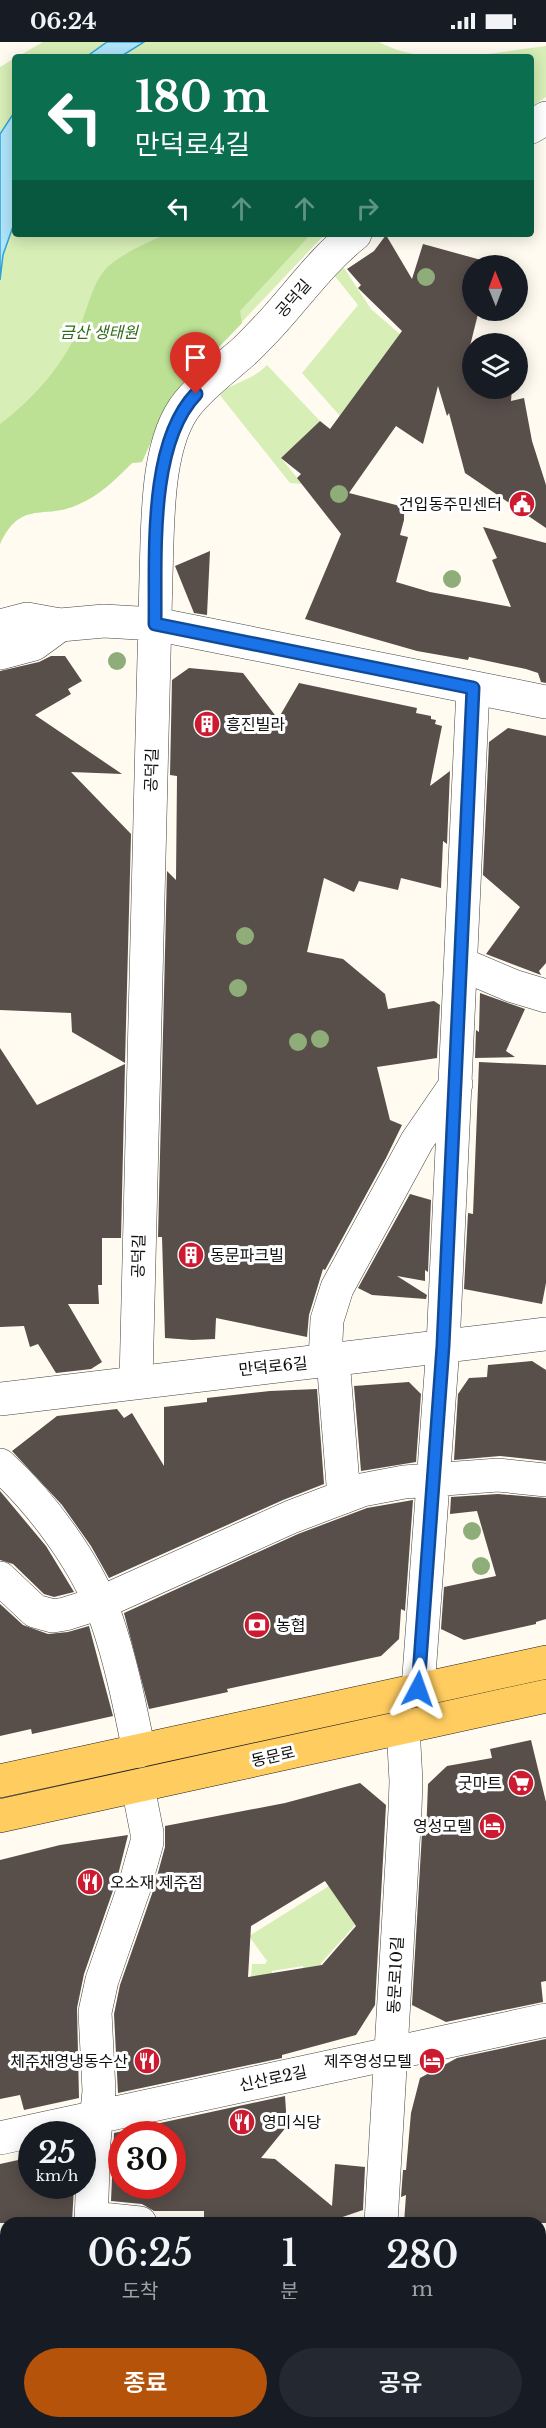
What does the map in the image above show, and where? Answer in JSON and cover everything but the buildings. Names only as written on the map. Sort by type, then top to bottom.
[{"type":"main road","name":"동문로","points":[[0,1781],[546,1662]]},
{"type":"main road","name":"동문로","points":[[0,1816],[546,1696]]},
{"type":"street","name":"공덕길","points":[[136,1381],[160,478],[175,425],[187,404],[206,384],[238,357],[331,255],[352,237]]},
{"type":"street","points":[[0,626],[27,619],[60,625],[104,621],[155,624],[546,702]]},
{"type":"street","points":[[0,653],[34,644],[60,625]]},
{"type":"street","points":[[418,1689],[443,1346],[473,688]]},
{"type":"street","points":[[461,964],[513,986],[546,996]]},
{"type":"street","points":[[344,1497],[329,1360],[327,1320],[337,1288],[417,1141],[456,1084]]},
{"type":"street","name":"만덕로6길","points":[[0,1399],[546,1334]]},
{"type":"street","points":[[0,1465],[22,1485],[40,1507],[86,1576],[100,1603],[115,1649],[139,1751]]},
{"type":"street","points":[[0,1578],[23,1601],[43,1615],[53,1617],[100,1603],[291,1517],[344,1497],[385,1485],[506,1474],[546,1480]]},
{"type":"street","name":"동문로10길","points":[[374,2217],[391,2052],[405,1810],[403,1727]]},
{"type":"street","points":[[92,2217],[99,2091],[95,2036],[96,2002],[147,1842],[138,1787]]},
{"type":"street","name":"신산로2길","points":[[0,2138],[546,2020]]},
{"type":"green space","points":[[43,42],[379,42],[414,54],[22,54]]},
{"type":"green space","points":[[546,46],[546,97],[534,105],[534,54],[483,54]]},
{"type":"green space","name":"금산 생태원","points":[[12,60],[12,237],[322,237],[171,397],[142,462],[132,463],[100,492],[77,505],[34,513],[16,521],[0,544],[0,67]]},
{"type":"green space","name":"금산 생태원","points":[[160,237],[308,237],[240,311],[242,323],[171,397],[142,462],[132,463],[100,492],[77,505],[34,513],[16,521],[0,544],[0,424],[37,391],[58,365],[75,336],[104,271],[124,255]]},
{"type":"green space","points":[[344,268],[371,309],[401,335],[340,416],[302,373],[358,305],[334,275]]},
{"type":"green space","points":[[267,365],[320,421],[281,458],[302,484],[290,483],[219,394],[256,374]]},
{"type":"green space","points":[[329,1886],[355,1925],[321,1963],[323,1977],[305,1981],[303,1966],[272,1971],[272,1986],[251,1979],[252,1964],[265,1964],[267,1961],[249,1936]]},
{"type":"water","points":[[107,42],[144,42],[125,54],[90,54]]},
{"type":"water","points":[[12,116],[12,230],[3,255],[0,280],[0,134]]},
{"type":"place","name":"건입동주민센터","points":[[522,504]]},
{"type":"place","name":"흥진빌라","points":[[207,724]]},
{"type":"place","name":"동문파크빌","points":[[191,1255]]},
{"type":"place","name":"농협","points":[[257,1625]]},
{"type":"place","name":"굿마트","points":[[521,1783]]},
{"type":"place","name":"영성모텔","points":[[492,1826]]},
{"type":"place","name":"오소재 제주점","points":[[90,1882]]},
{"type":"place","name":"체주채영냉동수산","points":[[147,2061]]},
{"type":"place","name":"제주영성모텔","points":[[432,2061]]},
{"type":"place","name":"영미식당","points":[[242,2122]]},
{"type":"route","points":[[196,394],[187,404],[175,425],[160,478],[155,624],[473,688],[443,1346],[418,1689]]}]
